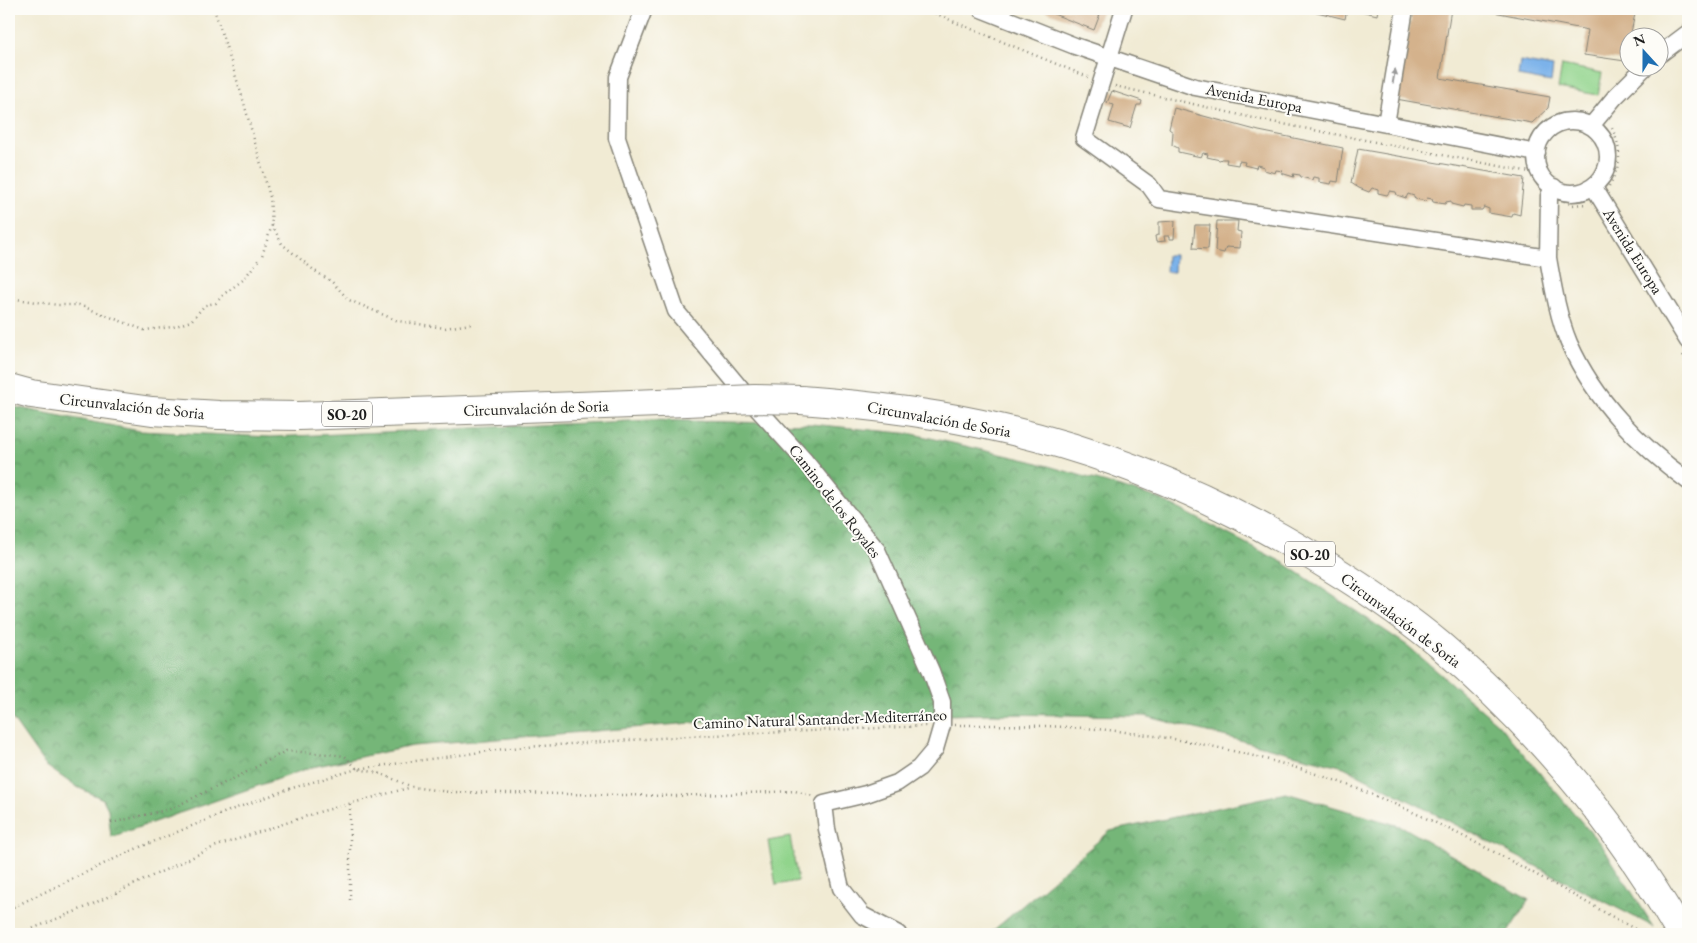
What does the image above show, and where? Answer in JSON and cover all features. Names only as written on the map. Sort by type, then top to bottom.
[{"type":"highway","name":"Circunvalación de Soria","points":[[9,388],[31,394],[152,412],[219,415],[299,416],[754,399],[801,400],[875,406],[951,417],[1006,429],[1133,467],[1214,502],[1274,533],[1373,595],[1439,644],[1508,708],[1552,755],[1600,813],[1655,890],[1681,934]]},
{"type":"street","name":"Camino de los Royales","points":[[644,9],[618,76],[617,138],[676,311],[755,406],[805,461],[877,550],[931,671],[942,702],[942,725],[935,749],[919,768],[897,783],[866,794],[824,804]]},
{"type":"street","name":"Avenida Europa","points":[[981,9],[1109,58],[1195,87],[1537,153]]},
{"type":"street","points":[[1124,9],[1084,138],[1149,185],[1159,199],[1548,258]]},
{"type":"street","points":[[1386,124],[1405,9]]},
{"type":"street","points":[[1670,46],[1688,33]]},
{"type":"street","points":[[1591,126],[1634,78]]},
{"type":"street","points":[[1552,190],[1597,193],[1607,166],[1608,154],[1605,142],[1591,126],[1578,121],[1567,121],[1556,125],[1546,132],[1540,142],[1537,153],[1537,163],[1540,172],[1552,190],[1548,258],[1555,295],[1569,342],[1587,379],[1630,432],[1658,459],[1688,481]]},
{"type":"street","name":"Avenida Europa","points":[[1597,193],[1686,348]]},
{"type":"street","points":[[824,804],[827,829],[841,888],[862,914],[898,934]]},
{"type":"path","points":[[9,298],[58,305],[79,305],[144,330],[174,327],[191,320],[205,305],[216,303],[224,294],[243,280],[261,257],[272,225],[270,197],[214,9]]},
{"type":"path","points":[[926,9],[1101,82],[1262,120],[1530,172],[1539,186],[1552,190],[1572,205],[1591,204],[1597,193],[1613,193],[1609,186],[1616,175],[1620,162],[1620,149],[1610,125],[1610,120]]},
{"type":"path","points":[[272,225],[282,244],[315,271],[332,282],[349,300],[398,321],[445,328],[472,324]]},
{"type":"path","points":[[1686,348],[1688,364]]},
{"type":"path","name":"Camino Natural Santander-Mediterráneo","points":[[9,910],[133,850],[186,828],[289,789],[357,769],[511,748],[690,736],[942,725],[1044,726],[1139,733],[1197,743],[1258,758],[1333,780],[1396,805],[1463,836],[1644,934]]},
{"type":"path","points":[[111,823],[170,808],[241,776],[286,751],[345,756],[357,769],[379,773],[412,787],[449,792],[677,796],[795,790],[812,795],[824,804]]},
{"type":"path","points":[[19,934],[84,908],[214,847],[350,803],[412,787]]},
{"type":"path","points":[[350,803],[350,900]]},
{"type":"green space","points":[[1562,65],[1602,73],[1598,95],[1558,88]]},
{"type":"green space","points":[[9,406],[140,431],[271,437],[651,420],[811,424],[913,434],[1031,461],[1158,498],[1284,563],[1408,646],[1498,724],[1603,847],[1654,927],[1344,767],[1145,716],[989,714],[728,720],[413,746],[312,767],[111,837],[108,809],[103,799],[75,786],[45,765],[9,714]]},
{"type":"green space","points":[[1286,793],[1403,827],[1529,900],[1507,934],[989,934],[1110,831]]},
{"type":"green space","points":[[790,837],[798,881],[776,885],[768,841]]},
{"type":"water","points":[[1520,61],[1553,67],[1551,82],[1518,76]]},
{"type":"water","points":[[1167,255],[1175,255],[1174,272],[1166,272]]},
{"type":"building","points":[[1041,9],[1102,9],[1094,30]]},
{"type":"building","points":[[1305,9],[1347,9],[1345,19]]},
{"type":"building","points":[[1353,9],[1378,9],[1377,15]]},
{"type":"building","points":[[1413,9],[1451,9],[1440,78],[1550,97],[1548,108],[1532,123],[1396,99]]},
{"type":"building","points":[[1478,9],[1636,9],[1632,28],[1620,28],[1620,60],[1584,55],[1588,30]]},
{"type":"building","points":[[1112,91],[1142,101],[1141,105],[1137,105],[1130,128],[1109,122],[1114,105],[1107,103]]},
{"type":"building","points":[[1174,108],[1259,131],[1343,148],[1338,182],[1332,181],[1331,184],[1319,182],[1319,178],[1313,177],[1312,180],[1293,174],[1294,177],[1281,173],[1283,171],[1276,170],[1275,173],[1264,170],[1264,167],[1257,165],[1256,168],[1244,165],[1245,162],[1239,161],[1238,165],[1226,163],[1227,159],[1220,160],[1207,157],[1208,154],[1203,153],[1201,157],[1178,152],[1178,148],[1172,145],[1173,132],[1169,129]]},
{"type":"building","points":[[1358,149],[1524,178],[1520,215],[1513,213],[1512,217],[1489,213],[1489,209],[1484,207],[1482,210],[1471,210],[1471,206],[1464,205],[1463,207],[1451,204],[1451,201],[1445,204],[1433,202],[1432,199],[1427,198],[1426,201],[1415,199],[1414,196],[1408,194],[1406,198],[1397,195],[1396,192],[1390,191],[1387,195],[1378,193],[1378,190],[1372,188],[1369,192],[1359,188],[1351,183]]},
{"type":"building","points":[[1175,221],[1174,239],[1170,239],[1170,236],[1164,236],[1165,241],[1156,242],[1155,236],[1159,235],[1159,222]]},
{"type":"building","points":[[1217,221],[1238,221],[1237,231],[1241,232],[1240,248],[1226,247],[1224,253],[1215,251]]},
{"type":"building","points":[[1195,225],[1210,225],[1208,249],[1193,248]]}]
